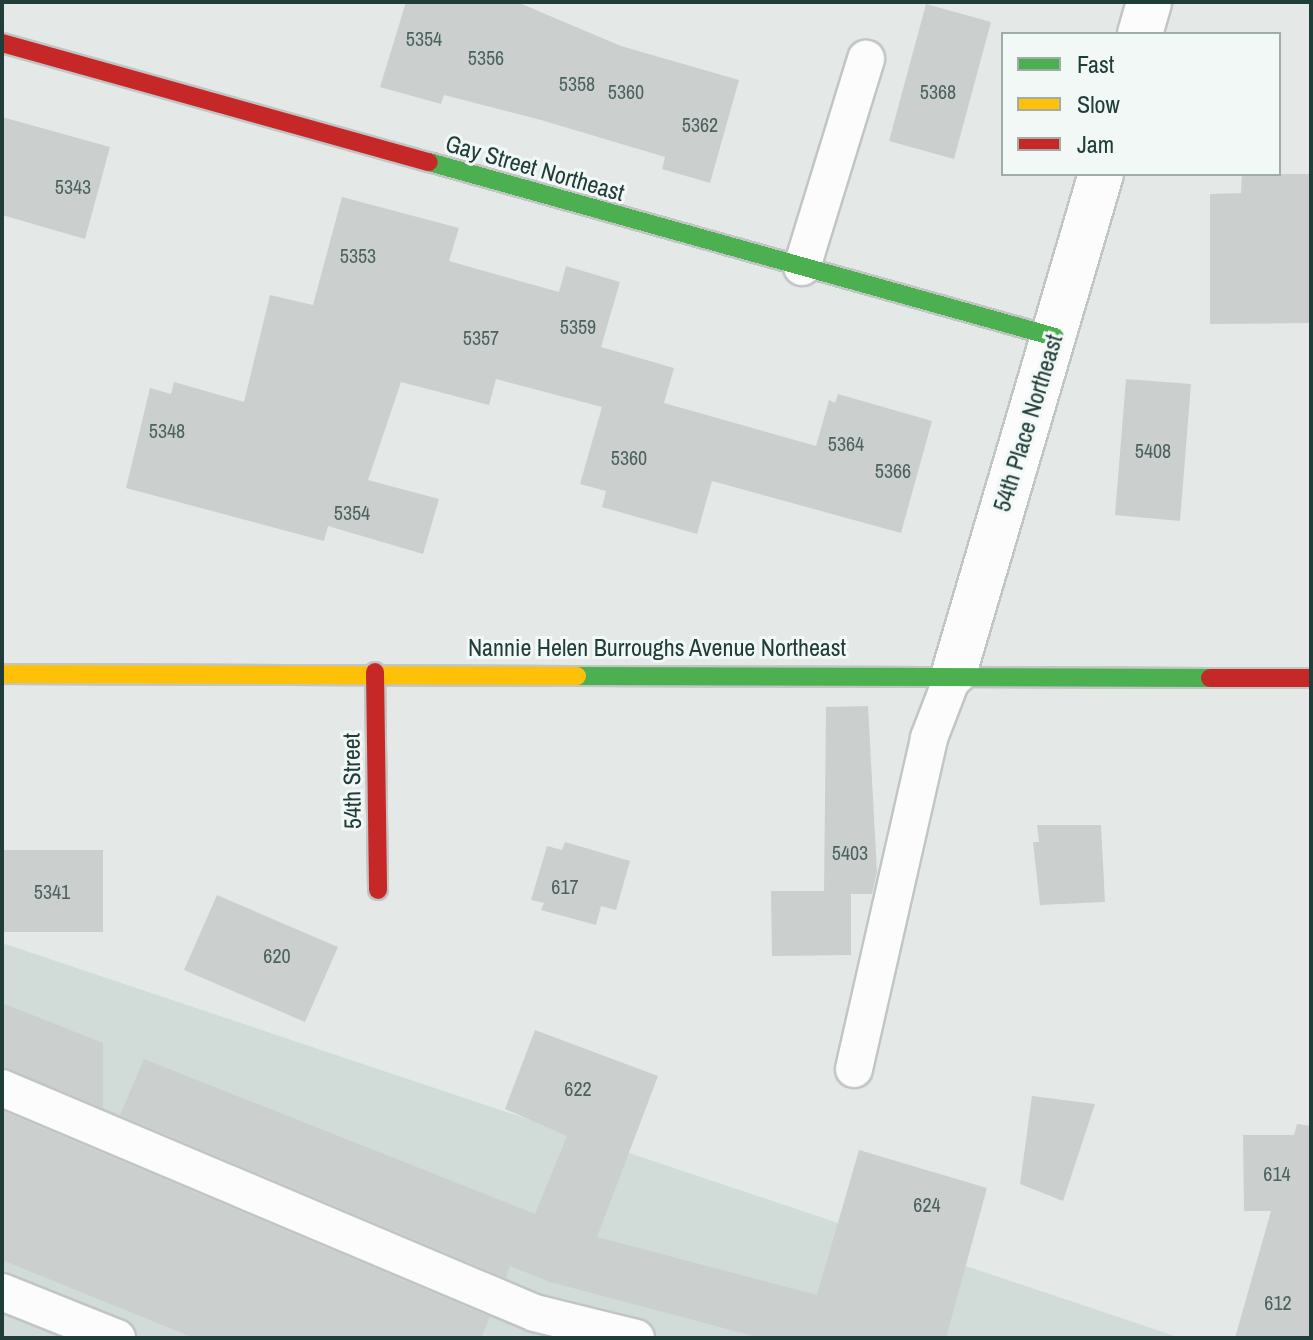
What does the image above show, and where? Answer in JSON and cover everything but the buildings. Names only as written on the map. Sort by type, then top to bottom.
[{"type":"street","points":[[1141,32],[1149,2]]},
{"type":"street","name":"Gay Street Northeast","points":[[2,43],[1055,337]]},
{"type":"street","name":"54th Place Northeast","points":[[954,673],[1100,176]]},
{"type":"street","name":"54th Street","points":[[375,672],[378,890]]},
{"type":"street","name":"Nannie Helen Burroughs Avenue Northeast","points":[[2,674],[954,673],[1311,678]]},
{"type":"lane","points":[[802,267],[866,59]]},
{"type":"lane","points":[[854,1069],[929,738],[954,673]]},
{"type":"lane","points":[[2,1088],[535,1313],[636,1338]]},
{"type":"lane","points":[[2,1292],[117,1338]]},
{"type":"shaded area","points":[[2,943],[1181,1338],[2,1338]]},
{"type":"traffic: fast","points":[[429,162],[1055,337]]},
{"type":"traffic: fast","points":[[577,676],[1210,678]]},
{"type":"traffic: slow","points":[[2,674],[577,676]]},
{"type":"traffic: jam","points":[[2,43],[429,162]]},
{"type":"traffic: jam","points":[[375,672],[378,890]]},
{"type":"traffic: jam","points":[[1210,678],[1311,678]]}]
